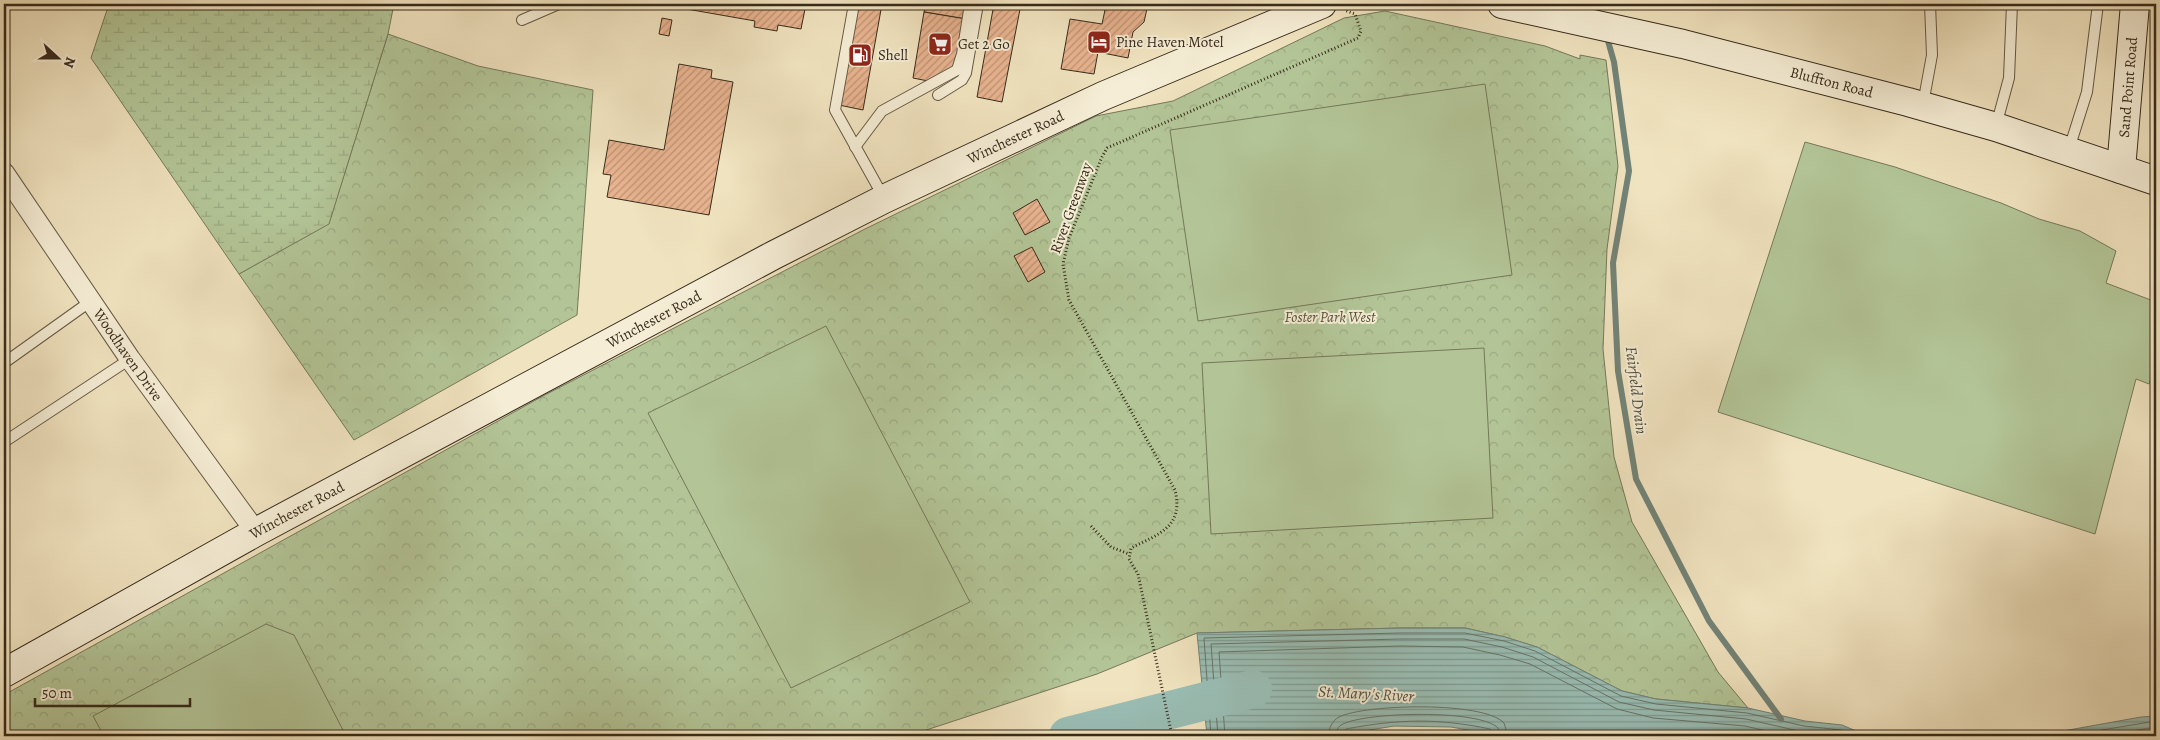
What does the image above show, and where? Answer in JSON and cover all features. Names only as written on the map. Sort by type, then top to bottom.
[{"type":"street","name":"Winchester Road","points":[[4,673],[256,532],[774,255],[884,199],[1103,96],[1322,4]]},
{"type":"street","name":"Bluffton Road","points":[[1502,4],[1683,44],[1922,106],[1996,127],[2156,181]]},
{"type":"street","name":"Sand Point Road","points":[[2122,169],[2135,4]]},
{"type":"street","name":"Woodhaven Drive","points":[[4,173],[130,359],[256,532]]},
{"type":"lane","points":[[522,20],[559,4]]},
{"type":"lane","points":[[854,4],[834,110],[884,199]]},
{"type":"lane","points":[[855,147],[882,112],[957,70],[962,54],[970,4]]},
{"type":"lane","points":[[938,94],[962,80],[966,73],[978,4]]},
{"type":"lane","points":[[1922,106],[1932,55],[1930,4]]},
{"type":"lane","points":[[1996,127],[2009,78],[2012,4]]},
{"type":"lane","points":[[2068,152],[2087,92],[2098,4]]},
{"type":"lane","points":[[4,363],[91,301]]},
{"type":"lane","points":[[4,442],[130,359]]},
{"type":"path","name":"River Greenway","points":[[1129,554],[1131,548],[1168,528],[1175,520],[1177,500],[1175,490],[1069,300],[1065,284],[1063,264],[1069,238],[1102,157],[1107,148],[1117,142],[1358,38],[1361,31],[1355,14]]},
{"type":"path","points":[[1091,526],[1110,546],[1129,554],[1129,559],[1138,574],[1172,736]]},
{"type":"green space","points":[[109,4],[394,4],[388,34],[329,224],[239,274],[91,58]]},
{"type":"green space","name":"Foster Park West","points":[[1385,11],[1545,46],[1580,59],[1580,55],[1606,60],[1618,166],[1607,249],[1603,349],[1614,457],[1632,522],[1718,672],[1748,708],[1656,699],[1622,691],[1537,647],[1505,637],[1465,628],[1400,628],[1197,633],[1097,674],[908,736],[4,736],[4,695],[543,396],[863,230],[1096,116],[1173,101],[1344,18]]},
{"type":"green space","points":[[388,34],[478,66],[593,90],[577,315],[354,440],[239,274],[329,223]]},
{"type":"green space","points":[[1485,84],[1512,275],[1198,321],[1170,130]]},
{"type":"green space","points":[[1805,142],[1895,167],[2001,203],[2039,219],[2080,231],[2116,251],[2106,283],[2156,302],[2156,363],[2149,384],[2136,379],[2095,534],[1718,412]]},
{"type":"green space","points":[[826,326],[970,602],[791,688],[648,413]]},
{"type":"green space","points":[[1484,348],[1493,518],[1211,534],[1202,363]]},
{"type":"green space","points":[[266,624],[294,635],[346,736],[104,736],[93,716]]},
{"type":"water","points":[[1465,628],[1505,637],[1537,647],[1622,691],[1656,699],[1748,708],[1805,721],[1842,725],[1868,736],[1501,736],[1451,727],[1394,726],[1334,736],[1207,736],[1197,633]]},
{"type":"water","points":[[2156,716],[2156,736],[2035,736],[2141,717]]},
{"type":"building","points":[[658,4],[806,4],[801,29],[778,25],[777,31],[754,27],[755,21]]},
{"type":"building","name":"Shell","points":[[857,4],[882,4],[863,110],[839,105]]},
{"type":"building","points":[[926,4],[969,4],[966,19],[924,12]]},
{"type":"building","points":[[994,4],[1021,4],[1002,102],[977,97]]},
{"type":"building","name":"Pine Haven Motel","points":[[1084,4],[1148,4],[1144,22],[1133,32],[1128,58],[1098,52],[1094,74],[1061,69],[1070,19],[1102,24],[1105,10]]},
{"type":"building","name":"Get 2 Go","points":[[924,12],[966,19],[957,69],[933,82],[913,78]]},
{"type":"building","points":[[662,18],[672,20],[669,36],[659,34]]},
{"type":"building","points":[[679,64],[712,70],[711,78],[733,82],[709,215],[607,197],[611,175],[603,174],[609,140],[664,150]]},
{"type":"building","points":[[1037,199],[1050,222],[1025,235],[1013,213]]},
{"type":"building","points":[[1032,247],[1045,272],[1028,282],[1014,256]]},
{"type":"waterway","name":"Fairfield Drain","points":[[1596,4],[1601,19]]},
{"type":"waterway","name":"Fairfield Drain","points":[[1606,34],[1614,62],[1629,171],[1613,263],[1618,371],[1636,479],[1709,621],[1781,719]]},
{"type":"waterway","name":"St. Mary's River","points":[[1068,736],[1253,689]]},
{"type":"place","name":"Pine Haven Motel","points":[[1099,42]]},
{"type":"place","name":"Get 2 Go","points":[[940,44]]},
{"type":"place","name":"Shell","points":[[860,55]]}]
